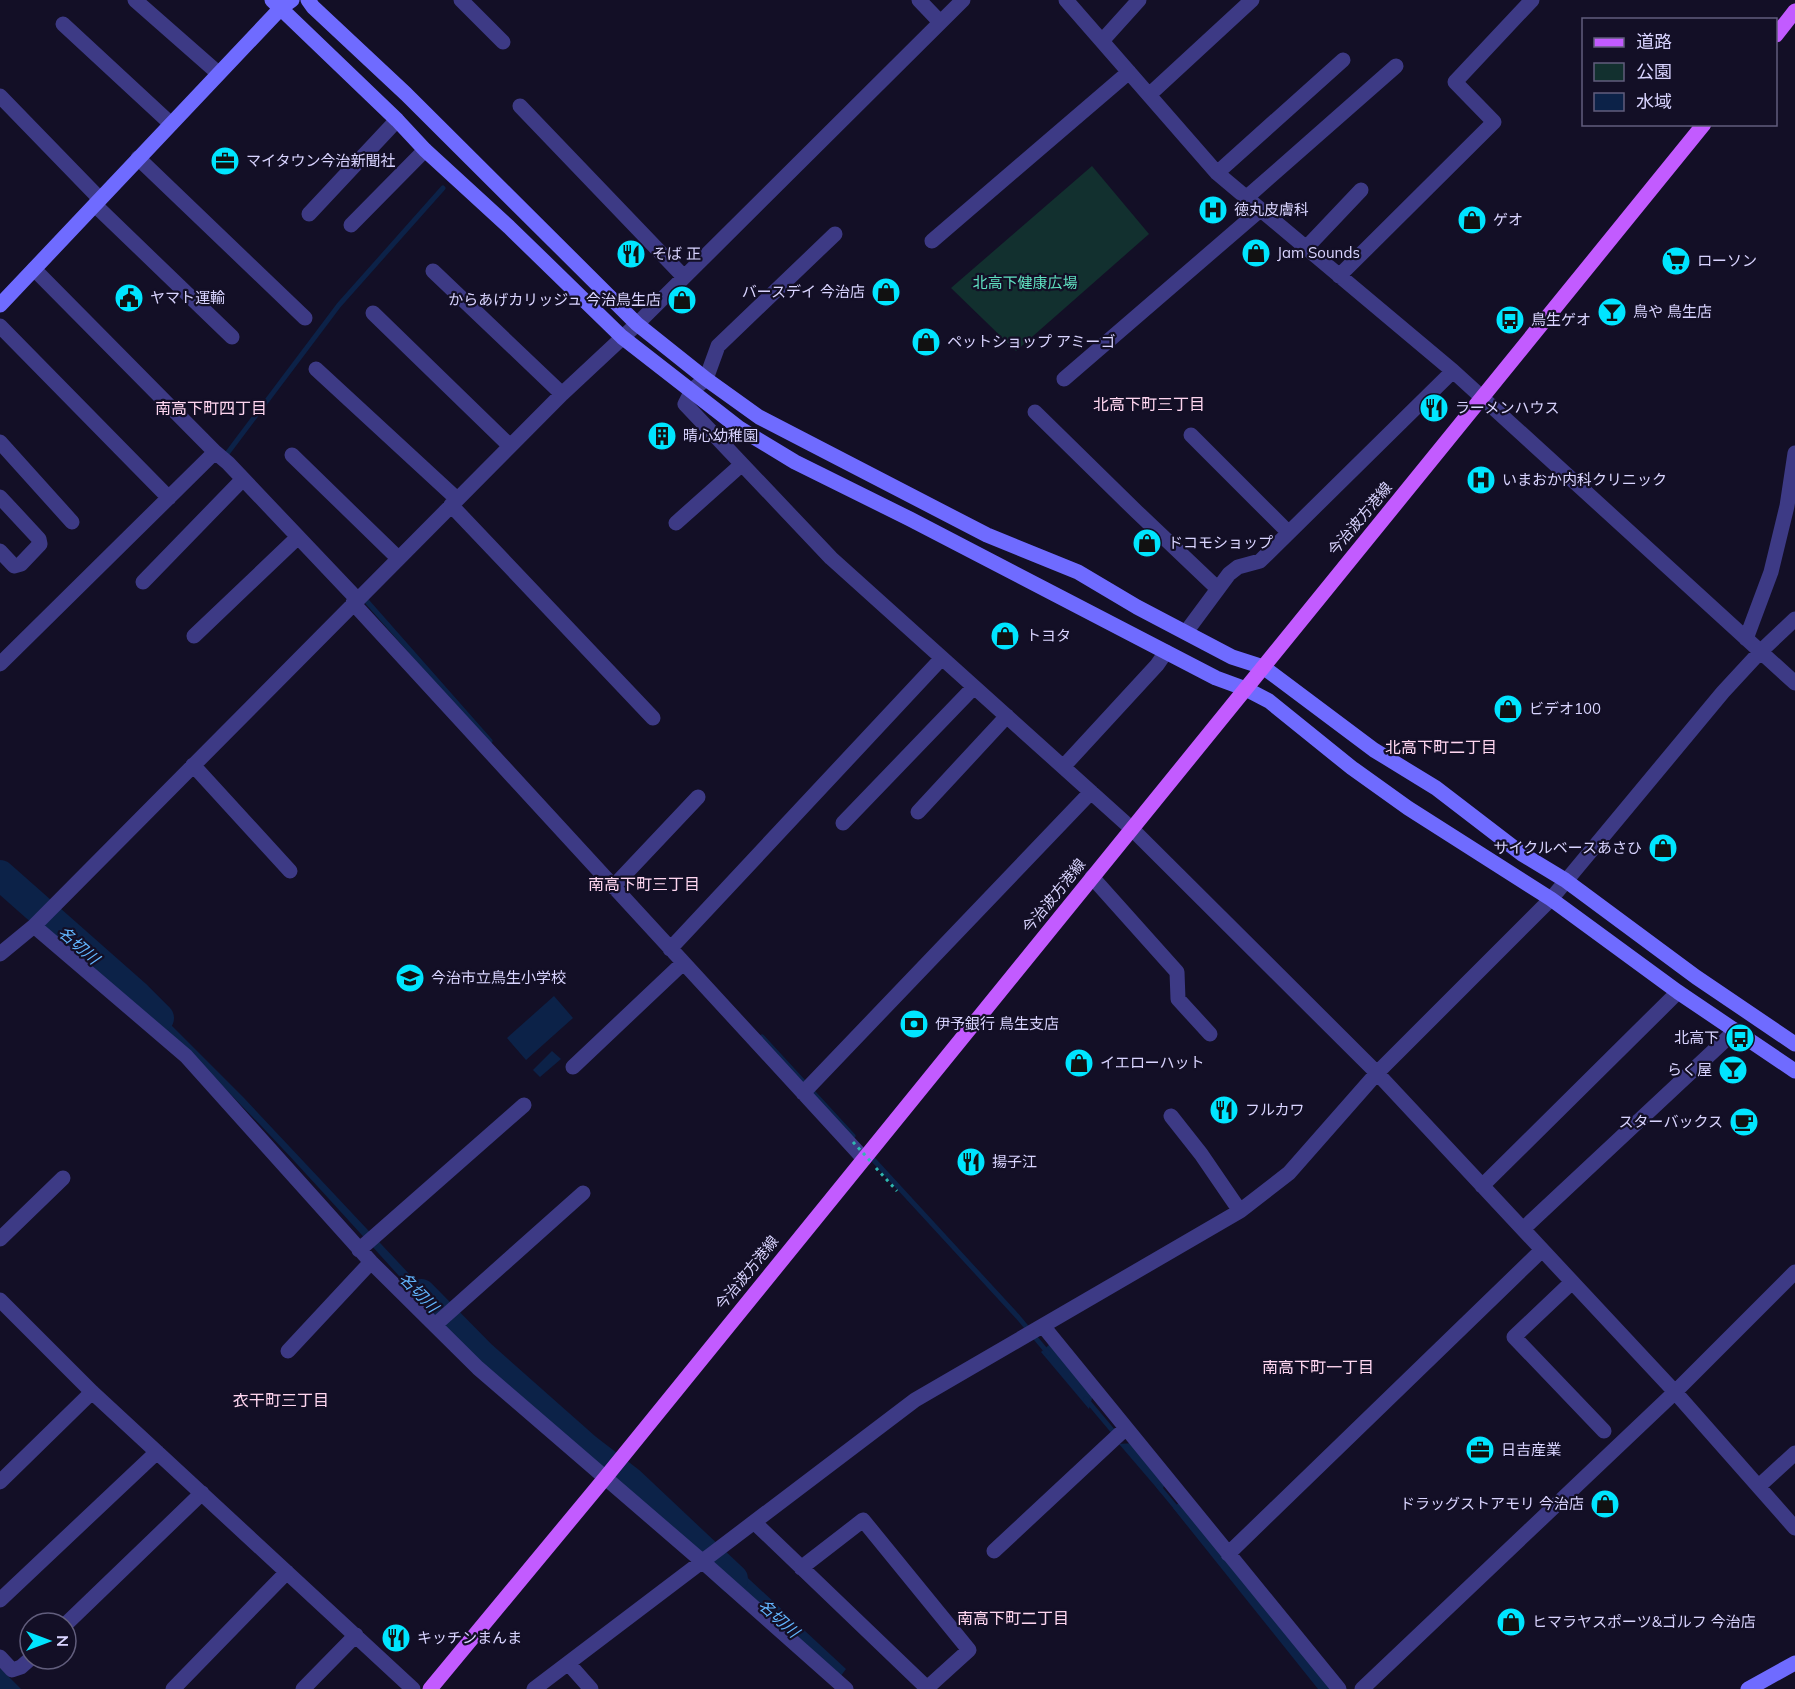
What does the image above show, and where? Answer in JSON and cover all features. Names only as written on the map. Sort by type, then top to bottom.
[{"type":"main road","points":[[1777,34],[1795,11]]},
{"type":"main road","name":"今治波方港線","points":[[430,1689],[864,1159],[1702,126]]},
{"type":"street","points":[[135,0],[218,73]]},
{"type":"street","points":[[308,0],[469,155],[637,324],[706,379],[759,417],[987,535],[1078,572],[1137,607],[1232,657],[1263,667],[1374,750],[1436,788],[1522,854],[1565,880],[1696,977],[1795,1044]]},
{"type":"street","points":[[461,0],[503,42]]},
{"type":"street","points":[[919,0],[940,22]]},
{"type":"street","points":[[0,954],[34,926],[562,394],[637,324],[963,0]]},
{"type":"street","points":[[1066,0],[1217,174],[1453,370],[1795,683]]},
{"type":"street","points":[[1102,41],[1139,0]]},
{"type":"street","points":[[1149,94],[1252,0]]},
{"type":"street","points":[[1339,276],[1494,122],[1455,82],[1532,0]]},
{"type":"street","points":[[0,305],[283,2],[295,24],[622,338],[739,428],[795,462],[1216,678],[1246,689],[1269,701],[1352,768],[1408,808],[1551,899],[1678,992],[1795,1071]]},
{"type":"street","points":[[63,24],[171,124]]},
{"type":"street","points":[[1217,174],[1342,60]]},
{"type":"street","points":[[1246,198],[1396,66]]},
{"type":"street","points":[[932,241],[1129,72]]},
{"type":"street","points":[[0,96],[97,202],[232,337]]},
{"type":"street","points":[[520,106],[683,276]]},
{"type":"street","points":[[309,214],[397,120]]},
{"type":"street","points":[[351,225],[425,150]]},
{"type":"street","points":[[138,159],[305,318]]},
{"type":"street","points":[[1306,248],[1361,190]]},
{"type":"street","points":[[1064,379],[1260,210]]},
{"type":"street","points":[[835,234],[718,346],[706,379],[692,390],[685,404],[831,558],[1132,829],[1377,1073],[1675,1392],[1759,1486],[1790,1510],[1795,1528]]},
{"type":"street","points":[[34,269],[243,478],[682,963],[864,1159]]},
{"type":"street","points":[[433,271],[562,394]]},
{"type":"street","points":[[373,313],[510,446]]},
{"type":"street","points":[[0,327],[169,498]]},
{"type":"street","points":[[316,369],[454,502],[653,718]]},
{"type":"street","points":[[1186,632],[1229,574],[1238,567],[1260,561],[1453,370]]},
{"type":"street","points":[[1035,411],[1137,513],[1218,589]]},
{"type":"street","points":[[1191,435],[1288,532]]},
{"type":"street","points":[[0,442],[72,522]]},
{"type":"street","points":[[3,654],[64,602],[215,452]]},
{"type":"street","points":[[1746,639],[1772,572],[1787,506],[1795,453]]},
{"type":"street","points":[[292,455],[398,558]]},
{"type":"street","points":[[676,523],[741,465]]},
{"type":"street","points":[[143,582],[243,478]]},
{"type":"street","points":[[0,497],[39,539],[40,544],[21,564],[14,566],[0,551]]},
{"type":"street","points":[[194,636],[298,537]]},
{"type":"street","points":[[534,1689],[915,1400],[1240,1211],[1288,1173],[1377,1073],[1551,899],[1723,692],[1760,652],[1795,620]]},
{"type":"street","points":[[1063,767],[1166,652]]},
{"type":"street","points":[[670,949],[942,658]]},
{"type":"street","points":[[843,823],[974,687]]},
{"type":"street","points":[[918,812],[1007,716]]},
{"type":"street","points":[[192,765],[290,871]]},
{"type":"street","points":[[803,1094],[1091,792]]},
{"type":"street","points":[[613,887],[698,797]]},
{"type":"street","points":[[1092,877],[1177,972],[1178,999],[1210,1034]]},
{"type":"street","points":[[34,926],[186,1056],[359,1250],[478,1368],[846,1689]]},
{"type":"street","points":[[573,1067],[682,963]]},
{"type":"street","points":[[1482,1186],[1678,992]]},
{"type":"street","points":[[1523,1229],[1736,1030]]},
{"type":"street","points":[[359,1250],[524,1106]]},
{"type":"street","points":[[1171,1116],[1201,1154],[1240,1211]]},
{"type":"street","points":[[0,1239],[63,1178]]},
{"type":"street","points":[[435,1325],[583,1193]]},
{"type":"street","points":[[1228,1554],[1542,1250]]},
{"type":"street","points":[[288,1351],[371,1262]]},
{"type":"street","points":[[1362,1689],[1675,1392],[1795,1272]]},
{"type":"street","points":[[1572,1282],[1514,1337],[1604,1431]]},
{"type":"street","points":[[0,1300],[92,1392],[413,1689]]},
{"type":"street","points":[[1042,1326],[1339,1689]]},
{"type":"street","points":[[0,1482],[92,1392]]},
{"type":"street","points":[[994,1551],[1126,1428]]},
{"type":"street","points":[[0,1600],[157,1452]]},
{"type":"street","points":[[1759,1486],[1795,1453]]},
{"type":"street","points":[[78,1612],[202,1493]]},
{"type":"street","points":[[755,1523],[801,1568],[927,1688],[969,1650],[863,1520],[801,1568]]},
{"type":"street","points":[[172,1689],[287,1572]]},
{"type":"street","points":[[303,1689],[356,1635]]},
{"type":"street","points":[[0,1657],[12,1670],[18,1668]]},
{"type":"street","points":[[1748,1689],[1795,1662]]},
{"type":"street","points":[[568,1664],[591,1689]]},
{"type":"path","points":[[853,1142],[897,1191]]},
{"type":"green space","name":"北高下健康広場","points":[[1092,166],[1149,234],[1016,351],[951,288]]},
{"type":"water","points":[[0,871],[43,910],[37,917],[0,883]]},
{"type":"water","points":[[57,921],[117,973],[110,980],[50,929]]},
{"type":"water","points":[[133,987],[244,1098],[443,1310],[437,1317],[285,1151],[207,1070],[125,994]]},
{"type":"water","points":[[554,996],[573,1018],[526,1060],[507,1038]]},
{"type":"water","points":[[552,1051],[561,1059],[540,1077],[533,1070]]},
{"type":"water","points":[[478,1343],[500,1364],[493,1372],[471,1351]]},
{"type":"water","points":[[1050,1344],[1093,1395],[1089,1409],[1041,1352]]},
{"type":"water","points":[[507,1370],[530,1389],[522,1399],[499,1379]]},
{"type":"water","points":[[547,1405],[600,1451],[592,1460],[538,1415]]},
{"type":"water","points":[[1133,1443],[1166,1481],[1161,1493],[1119,1444]]},
{"type":"water","points":[[622,1467],[706,1541],[698,1550],[615,1476]]},
{"type":"water","points":[[1182,1500],[1333,1689],[1318,1689],[1173,1508]]},
{"type":"water","points":[[722,1554],[846,1669],[840,1677],[713,1564]]},
{"type":"water","points":[[0,1668],[21,1689],[0,1689]]},
{"type":"waterway","points":[[228,457],[226,455],[339,305],[443,188]]},
{"type":"waterway","points":[[363,597],[490,741]]},
{"type":"waterway","name":"名切川","points":[[0,875],[159,1018]]},
{"type":"waterway","points":[[762,1037],[853,1136]]},
{"type":"waterway","points":[[869,1155],[1018,1317],[1048,1353]]},
{"type":"waterway","name":"名切川","points":[[421,1294],[481,1355],[587,1449],[630,1482],[733,1579]]},
{"type":"waterway","points":[[1086,1399],[1117,1436]]},
{"type":"waterway","points":[[1159,1487],[1178,1510]]},
{"type":"place","name":"マイタウン今治新聞社","points":[[225,161]]},
{"type":"place","name":"徳丸皮膚科","points":[[1213,210]]},
{"type":"place","name":"ゲオ","points":[[1472,220]]},
{"type":"place","name":"Jam Sounds","points":[[1256,253]]},
{"type":"place","name":"そば 正","points":[[631,254]]},
{"type":"place","name":"ローソン","points":[[1676,261]]},
{"type":"place","name":"バースデイ 今治店","points":[[886,292]]},
{"type":"place","name":"ヤマト運輸","points":[[129,298]]},
{"type":"place","name":"からあげカリッジュ 今治鳥生店","points":[[682,300]]},
{"type":"place","name":"鳥や 鳥生店","points":[[1612,312]]},
{"type":"place","name":"鳥生ゲオ","points":[[1510,320]]},
{"type":"place","name":"ペットショップ アミーゴ","points":[[926,342]]},
{"type":"place","name":"ラーメンハウス","points":[[1434,408]]},
{"type":"place","name":"晴心幼稚園","points":[[662,436]]},
{"type":"place","name":"いまおか内科クリニック","points":[[1481,480]]},
{"type":"place","name":"ドコモショップ","points":[[1147,543]]},
{"type":"place","name":"トヨタ","points":[[1005,636]]},
{"type":"place","name":"ビデオ100","points":[[1508,709]]},
{"type":"place","name":"サイクルベースあさひ","points":[[1663,848]]},
{"type":"place","name":"今治市立鳥生小学校","points":[[410,978]]},
{"type":"place","name":"伊予銀行 鳥生支店","points":[[914,1024]]},
{"type":"place","name":"北高下","points":[[1740,1038]]},
{"type":"place","name":"イエローハット","points":[[1079,1063]]},
{"type":"place","name":"らく屋","points":[[1733,1070]]},
{"type":"place","name":"フルカワ","points":[[1224,1110]]},
{"type":"place","name":"スターバックス","points":[[1744,1122]]},
{"type":"place","name":"揚子江","points":[[971,1162]]},
{"type":"place","name":"日吉産業","points":[[1480,1450]]},
{"type":"place","name":"ドラッグストアモリ 今治店","points":[[1605,1504]]},
{"type":"place","name":"ヒマラヤスポーツ&ゴルフ 今治店","points":[[1511,1622]]},
{"type":"place","name":"キッチンまんま","points":[[396,1638]]},
{"type":"district","name":"北高下町三丁目","points":[[1149,404]]},
{"type":"district","name":"南高下町四丁目","points":[[211,408]]},
{"type":"district","name":"北高下町二丁目","points":[[1441,747]]},
{"type":"district","name":"南高下町三丁目","points":[[644,884]]},
{"type":"district","name":"南高下町一丁目","points":[[1318,1367]]},
{"type":"district","name":"衣干町三丁目","points":[[281,1400]]},
{"type":"district","name":"南高下町二丁目","points":[[1013,1618]]}]
